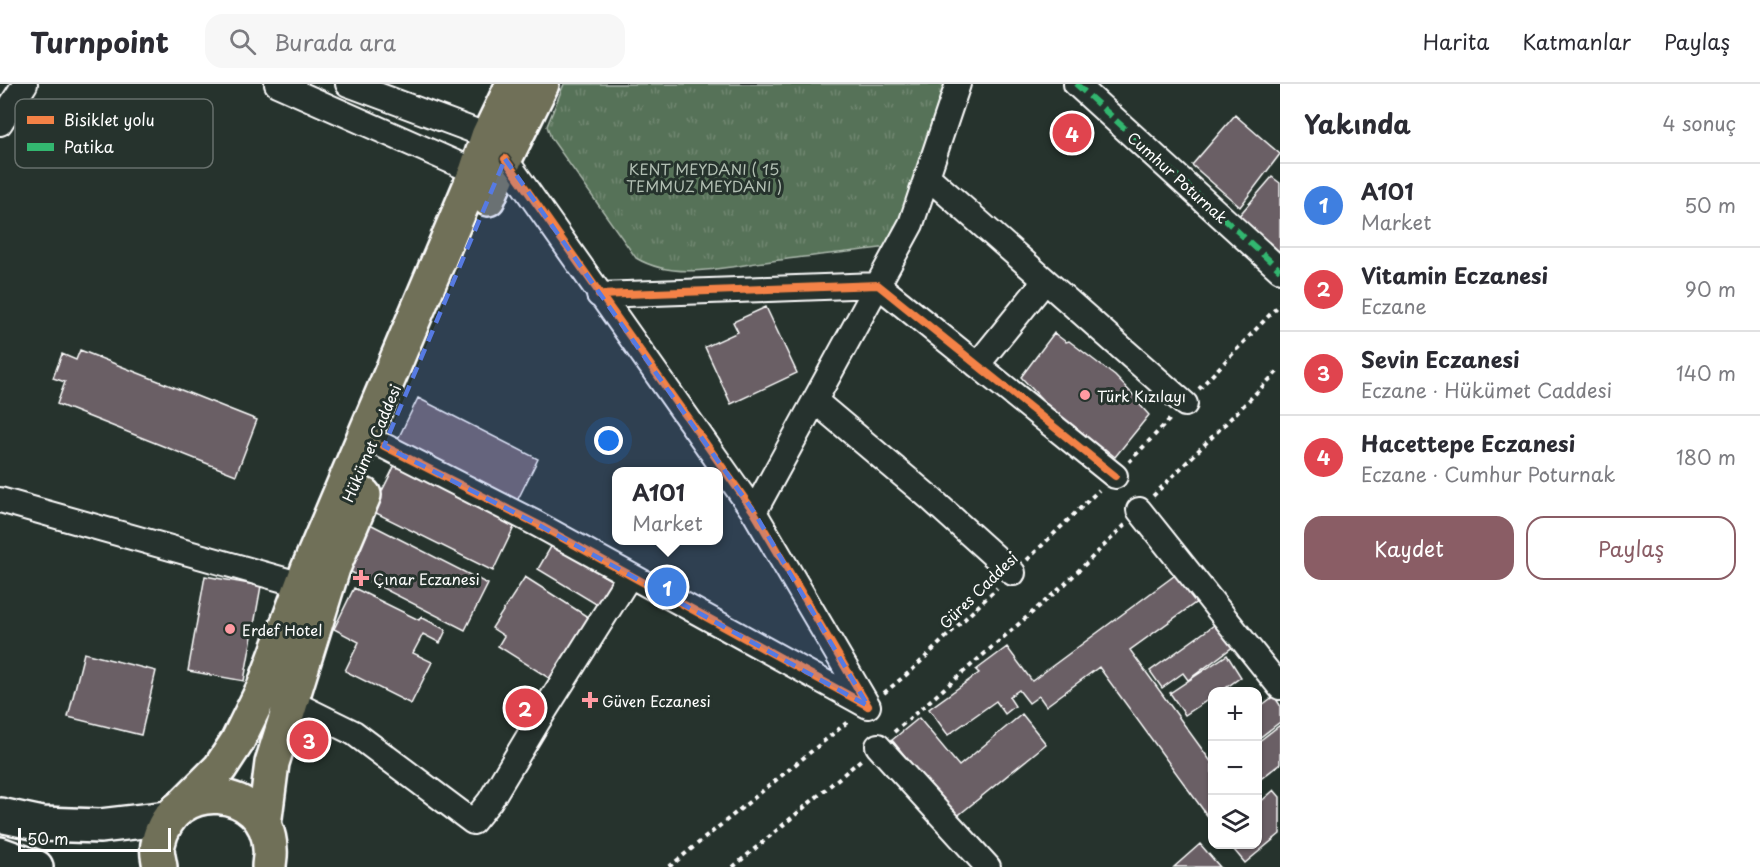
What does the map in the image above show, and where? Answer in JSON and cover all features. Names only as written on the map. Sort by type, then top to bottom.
[{"type":"main road","points":[[160,867],[157,846],[176,811],[220,768],[237,742],[264,687],[302,585],[490,156],[513,84]]},
{"type":"main road","name":"Hükümet Caddesi","points":[[268,867],[271,848],[264,825],[272,763],[333,568],[384,447],[490,156],[542,84]]},
{"type":"main road","points":[[0,815],[42,824],[100,826],[176,811],[206,796],[229,798],[249,808],[264,825]]},
{"type":"main road","points":[[0,854],[36,867]]},
{"type":"street","points":[[15,99],[25,84]]},
{"type":"street","points":[[277,84],[324,93],[490,156]]},
{"type":"street","points":[[348,84],[490,156],[599,295],[722,467]]},
{"type":"street","points":[[754,512],[911,224],[958,84]]},
{"type":"street","name":"Cumhur Poturnak","points":[[1076,84],[1280,270]]},
{"type":"street","points":[[0,123],[15,100]]},
{"type":"street","points":[[927,176],[1185,404]]},
{"type":"street","points":[[977,365],[1045,280]]},
{"type":"street","points":[[599,295],[878,285],[1115,476]]},
{"type":"street","points":[[815,401],[930,498],[1013,573]]},
{"type":"street","points":[[384,447],[537,524],[868,706]]},
{"type":"street","points":[[723,469],[754,512],[868,706]]},
{"type":"street","points":[[0,500],[302,585]]},
{"type":"street","points":[[1139,510],[1280,687]]},
{"type":"street","points":[[291,702],[354,733],[473,822],[490,801],[630,575]]},
{"type":"street","points":[[878,746],[988,867]]},
{"type":"path","points":[[733,867],[878,746],[1065,584],[1280,369]]},
{"type":"highlighted area","points":[[505,159],[754,512],[868,706],[537,524],[384,446]]},
{"type":"green space","name":"KENT MEYDANI ( 15 TEMMUZ MEYDANI )","points":[[564,84],[955,84],[903,232],[887,247],[720,269],[685,271],[652,265],[636,258],[551,138],[547,126]]},
{"type":"building","points":[[1235,115],[1280,154],[1240,207],[1192,165]]},
{"type":"building","points":[[1272,177],[1280,183],[1280,254],[1237,218]]},
{"type":"building","points":[[766,307],[797,373],[731,404],[705,347],[738,332],[733,322]]},
{"type":"building","name":"Türk Kızılayı","points":[[1054,333],[1066,342],[1069,341],[1115,376],[1141,403],[1140,405],[1149,415],[1115,457],[1105,449],[1103,451],[1052,410],[1021,377]]},
{"type":"building","points":[[80,350],[257,420],[236,475],[57,404],[65,382],[53,378],[62,354],[76,360]]},
{"type":"building","points":[[418,398],[538,459],[515,505],[395,445]]},
{"type":"building","points":[[395,465],[515,525],[493,571],[372,511]]},
{"type":"building","points":[[368,523],[488,584],[465,630],[345,569]]},
{"type":"building","points":[[552,545],[616,583],[601,607],[538,569]]},
{"type":"building","points":[[1178,573],[1198,601],[1130,650],[1208,757],[1208,817],[1099,667],[1046,706],[1039,696],[1029,703],[1019,690],[1009,697],[1015,706],[1005,714],[996,701],[948,735],[929,709],[979,673],[976,670],[1007,647],[1032,681]]},
{"type":"building","points":[[205,576],[261,586],[244,681],[188,671]]},
{"type":"building","points":[[525,577],[591,619],[552,680],[498,646],[504,636],[492,628]]},
{"type":"building","points":[[354,588],[419,620],[421,617],[446,630],[440,643],[423,634],[413,653],[432,662],[411,704],[345,671],[359,642],[334,629]]},
{"type":"building","points":[[1217,623],[1234,646],[1188,680],[1183,673],[1162,688],[1150,671]]},
{"type":"building","points":[[84,653],[156,671],[141,735],[68,717]]},
{"type":"building","points":[[1227,655],[1241,677],[1227,687],[1208,687],[1208,700],[1185,715],[1170,693]]},
{"type":"building","points":[[1274,696],[1280,705],[1280,722],[1262,736],[1262,705]]},
{"type":"building","points":[[1022,714],[1046,744],[955,818],[892,740],[919,718],[959,766]]},
{"type":"building","points":[[1280,725],[1280,764],[1262,778],[1262,741]]},
{"type":"building","points":[[1274,790],[1280,797],[1280,834],[1262,849],[1262,800]]},
{"type":"building","points":[[1200,844],[1220,867],[1174,867]]},
{"type":"building","points":[[1233,849],[1262,849],[1245,863]]},
{"type":"marked path","points":[[1076,84],[1280,270]]},
{"type":"cycle path","points":[[505,159],[722,467]]},
{"type":"cycle path","points":[[599,295],[878,285],[1115,476]]},
{"type":"cycle path","points":[[384,446],[537,524],[868,706]]},
{"type":"cycle path","points":[[723,468],[754,512],[868,706]]},
{"type":"place","name":"Hacettepe Eczanesi","points":[[1072,133]]},
{"type":"place","name":"Türk Kızılayı","points":[[1085,395]]},
{"type":"place","name":"Çınar Eczanesi","points":[[361,578]]},
{"type":"place","name":"A101","points":[[667,587]]},
{"type":"place","name":"Erdef Hotel","points":[[230,629]]},
{"type":"place","name":"Güven Eczanesi","points":[[590,700]]},
{"type":"place","name":"Vitamin Eczanesi","points":[[525,708]]},
{"type":"place","name":"Sevin Eczanesi","points":[[309,740]]}]
